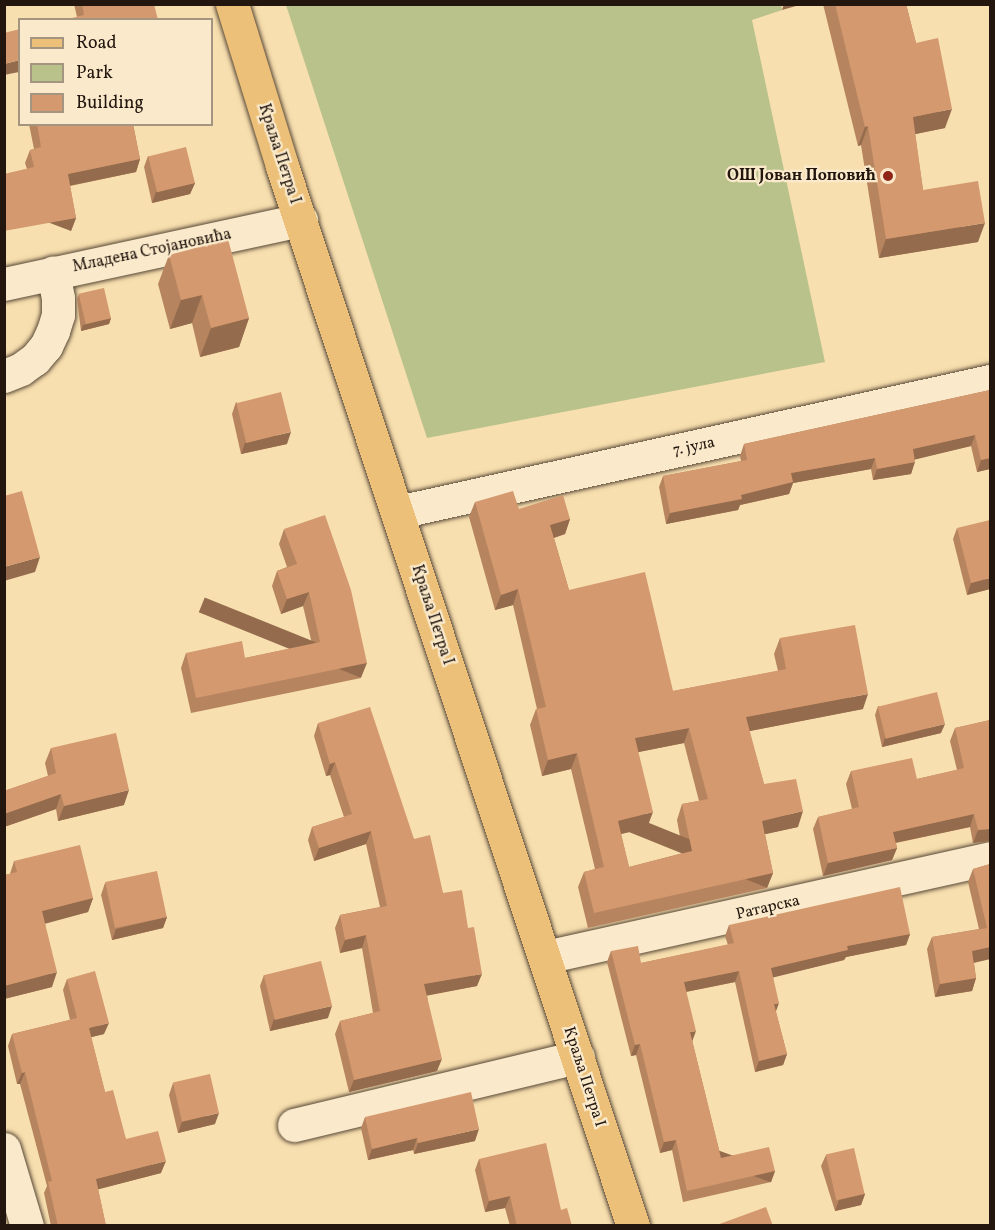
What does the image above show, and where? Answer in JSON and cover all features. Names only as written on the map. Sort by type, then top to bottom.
[{"type":"main road","name":"Краља Петра I","points":[[232,4],[633,1226]]},
{"type":"street","name":"Младена Стојановића","points":[[4,284],[301,220]]},
{"type":"street","points":[[4,376],[21,369],[35,359],[53,331],[58,315],[58,298],[53,272]]},
{"type":"street","name":"7. јула","points":[[398,512],[990,381]]},
{"type":"street","name":"Ратарска","points":[[545,957],[990,858]]},
{"type":"street","points":[[294,1125],[578,1058]]},
{"type":"street","points":[[4,1149],[27,1226]]},
{"type":"green space","points":[[286,5],[781,5],[782,10],[752,20],[825,362],[427,438]]},
{"type":"building","points":[[82,4],[154,4],[158,18],[72,18],[84,15]]},
{"type":"building","points":[[835,4],[906,4],[916,43],[938,38],[952,109],[913,117],[923,190],[978,181],[985,223],[886,239],[868,126],[865,127]]},
{"type":"building","points":[[18,30],[18,60],[4,64],[4,33]]},
{"type":"building","points":[[37,126],[133,126],[140,159],[68,174],[76,218],[4,231],[4,174],[34,167],[30,150],[41,147]]},
{"type":"building","points":[[186,147],[195,183],[157,192],[148,156]]},
{"type":"building","points":[[228,239],[249,318],[211,328],[202,295],[181,300],[169,255]]},
{"type":"building","points":[[104,288],[111,318],[86,324],[79,294]]},
{"type":"building","points":[[990,390],[990,458],[981,460],[975,435],[913,449],[915,462],[877,469],[875,458],[791,473],[793,482],[741,495],[742,499],[670,513],[663,476],[747,460],[744,444]]},
{"type":"building","points":[[281,392],[291,432],[246,443],[236,403]]},
{"type":"building","points":[[22,491],[40,557],[4,567],[4,496]]},
{"type":"building","points":[[513,491],[519,509],[563,495],[570,519],[550,525],[569,590],[645,572],[673,691],[786,669],[780,638],[855,625],[868,694],[746,717],[764,784],[796,779],[803,811],[762,821],[773,873],[594,913],[584,872],[604,867],[577,753],[548,760],[536,709],[546,707],[518,589],[501,595],[475,502]],"holes":[[[689,728],[708,799],[682,804],[692,851],[629,867],[618,821],[653,812],[635,738]]]},
{"type":"building","points":[[325,515],[351,590],[367,663],[196,698],[186,653],[242,641],[245,658],[320,642],[309,592],[287,599],[277,571],[297,564],[284,529]]},
{"type":"building","points":[[990,520],[990,578],[971,583],[957,528]]},
{"type":"building","points":[[937,692],[945,724],[886,739],[878,707]]},
{"type":"building","points":[[370,707],[414,839],[430,835],[443,893],[462,890],[468,928],[474,927],[482,974],[424,984],[442,1059],[354,1080],[340,1021],[380,1011],[366,935],[345,940],[340,915],[387,906],[371,831],[319,848],[312,827],[352,814],[335,762],[330,764],[318,723]]},
{"type":"building","points":[[990,720],[990,829],[978,830],[974,814],[893,832],[897,848],[828,863],[818,817],[859,807],[851,771],[912,758],[917,779],[964,768],[955,728]]},
{"type":"building","points":[[116,733],[129,790],[64,806],[61,794],[4,814],[4,791],[56,773],[51,748]]},
{"type":"building","points":[[80,845],[93,898],[42,911],[57,972],[4,986],[4,875],[17,872],[14,861]]},
{"type":"building","points":[[990,864],[990,947],[972,951],[976,978],[940,984],[932,937],[987,928],[973,869]]},
{"type":"building","points":[[157,871],[167,917],[115,928],[105,882]]},
{"type":"building","points":[[900,887],[910,934],[847,946],[848,950],[771,968],[779,1003],[774,1004],[787,1054],[759,1061],[739,971],[684,982],[696,1031],[690,1032],[721,1158],[769,1147],[775,1171],[687,1191],[676,1140],[664,1142],[640,1044],[635,1045],[611,951],[638,946],[641,963],[734,943],[729,925]]},
{"type":"building","points":[[321,961],[332,1006],[275,1020],[264,975]]},
{"type":"building","points":[[95,971],[109,1023],[89,1028],[105,1092],[113,1090],[126,1139],[158,1131],[166,1161],[96,1179],[106,1226],[80,1226],[80,1224],[58,1226],[48,1182],[52,1181],[25,1072],[22,1073],[12,1034],[77,1018],[67,979]]},
{"type":"building","points":[[210,1074],[219,1113],[182,1122],[173,1083]]},
{"type":"building","points":[[471,1092],[479,1129],[418,1143],[417,1138],[372,1149],[365,1117]]},
{"type":"building","points":[[546,1143],[561,1210],[567,1208],[572,1226],[517,1226],[510,1196],[489,1201],[479,1159]]},
{"type":"building","points":[[854,1148],[865,1194],[836,1200],[826,1155]]},
{"type":"building","points":[[766,1207],[773,1226],[714,1226]]},
{"type":"place","name":"ОШ Јован Поповић","points":[[888,176]]}]
